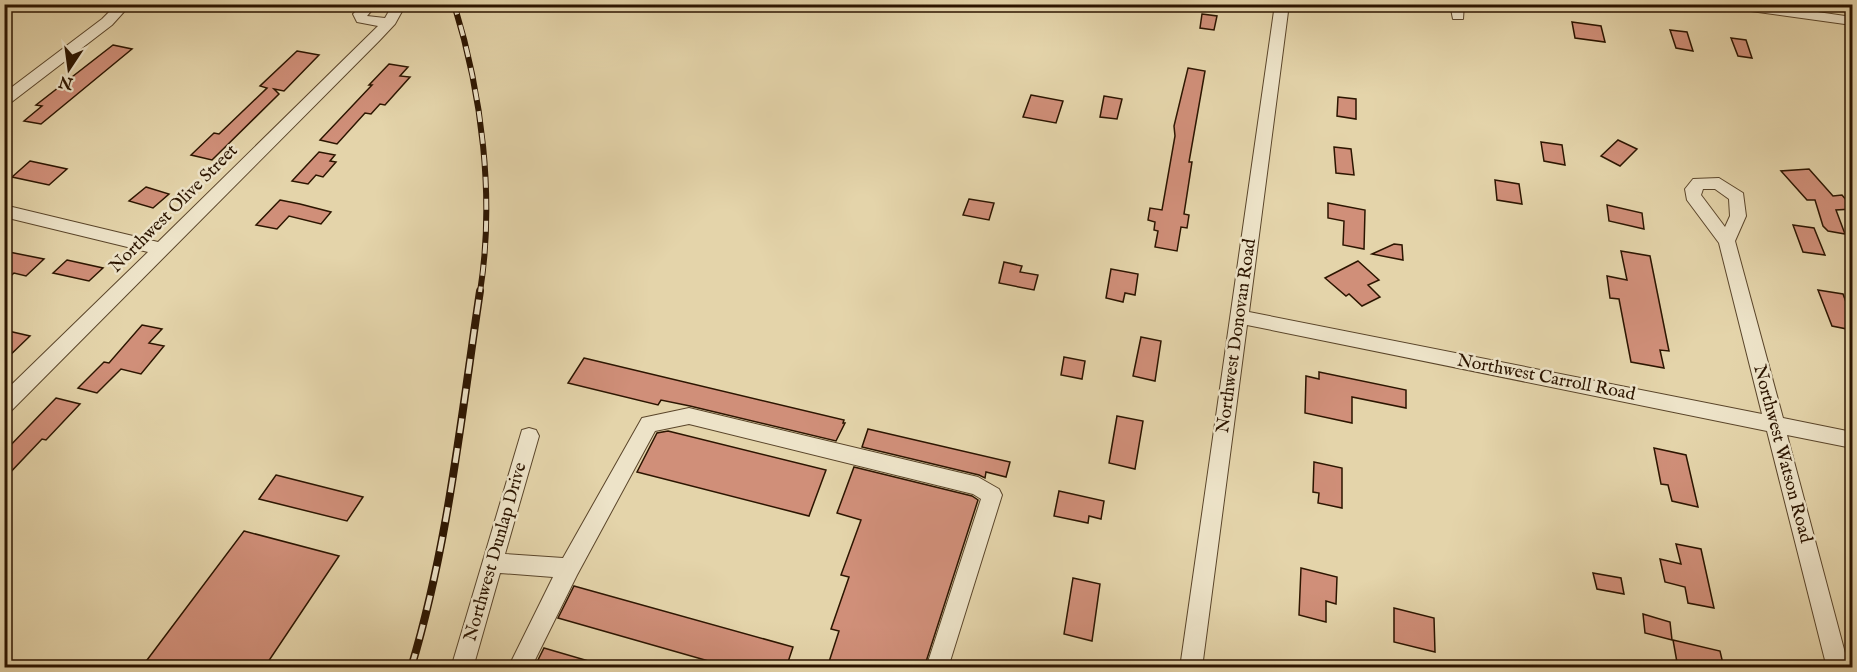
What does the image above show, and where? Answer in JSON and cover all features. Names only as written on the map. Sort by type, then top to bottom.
[{"type":"street","points":[[4,101],[106,22],[125,4]]},
{"type":"street","points":[[371,4],[360,14],[362,18],[388,23]]},
{"type":"street","name":"Northwest Olive Street","points":[[4,405],[388,23],[400,4]]},
{"type":"street","name":"Northwest Donovan Road","points":[[1191,668],[1282,4]]},
{"type":"street","points":[[1729,4],[1852,21]]},
{"type":"street","points":[[4,211],[161,249]]},
{"type":"street","name":"Northwest Watson Road","points":[[1727,241],[1838,668]]},
{"type":"street","name":"Northwest Carroll Road","points":[[1240,317],[1852,440]]},
{"type":"street","points":[[519,668],[569,568],[649,424],[689,416],[978,486],[992,495],[937,668]]},
{"type":"street","name":"Northwest Dunlap Drive","points":[[462,668],[529,436]]},
{"type":"street","points":[[493,563],[569,568]]},
{"type":"building","points":[[1202,14],[1217,16],[1214,30],[1200,28]]},
{"type":"building","points":[[1572,22],[1601,26],[1605,42],[1575,38]]},
{"type":"building","points":[[1670,30],[1687,32],[1693,51],[1676,48]]},
{"type":"building","points":[[1731,38],[1746,40],[1752,58],[1738,56]]},
{"type":"building","points":[[113,45],[132,49],[41,124],[24,121],[42,106],[36,105]]},
{"type":"building","points":[[297,51],[319,55],[284,91],[274,89],[279,94],[212,160],[191,155],[214,133],[219,134],[267,88],[260,86]]},
{"type":"building","points":[[389,64],[408,67],[400,76],[410,77],[385,105],[380,104],[371,114],[365,113],[337,144],[320,140],[372,85],[369,85]]},
{"type":"building","points":[[1188,68],[1205,71],[1189,162],[1192,162],[1184,214],[1189,215],[1187,228],[1181,227],[1177,251],[1155,247],[1158,231],[1154,230],[1155,222],[1148,220],[1150,208],[1162,210],[1175,136],[1174,126]]},
{"type":"building","points":[[1031,95],[1063,101],[1056,123],[1023,117]]},
{"type":"building","points":[[1104,96],[1122,99],[1117,119],[1100,117]]},
{"type":"building","points":[[1338,97],[1356,99],[1356,119],[1337,116]]},
{"type":"building","points":[[1618,140],[1637,149],[1620,166],[1601,156]]},
{"type":"building","points":[[1541,142],[1562,145],[1565,165],[1544,161]]},
{"type":"building","points":[[1334,147],[1351,149],[1354,175],[1336,173]]},
{"type":"building","points":[[319,152],[335,155],[330,161],[336,162],[323,177],[316,175],[308,184],[292,181]]},
{"type":"building","points":[[30,161],[67,169],[49,185],[12,177]]},
{"type":"building","points":[[1809,169],[1833,196],[1842,195],[1852,207],[1852,209],[1836,210],[1845,234],[1828,231],[1823,226],[1815,200],[1807,200],[1781,171]]},
{"type":"building","points":[[1495,180],[1519,184],[1522,204],[1497,200]]},
{"type":"building","points":[[146,187],[169,194],[153,208],[129,201]]},
{"type":"building","points":[[969,199],[994,203],[989,220],[963,215]]},
{"type":"building","points":[[280,200],[331,212],[321,224],[289,216],[277,229],[256,225]]},
{"type":"building","points":[[1328,203],[1365,210],[1364,249],[1343,245],[1344,221],[1328,218]]},
{"type":"building","points":[[1607,205],[1642,213],[1644,229],[1609,221]]},
{"type":"building","points":[[1793,225],[1814,228],[1825,255],[1803,252]]},
{"type":"building","points":[[1394,244],[1402,245],[1403,260],[1372,254]]},
{"type":"building","points":[[4,251],[44,259],[26,276],[14,273],[4,282]]},
{"type":"building","points":[[1621,251],[1650,256],[1669,351],[1660,350],[1664,368],[1631,362],[1619,299],[1610,298],[1607,276],[1627,280]]},
{"type":"building","points":[[67,260],[103,268],[89,281],[53,273]]},
{"type":"building","points":[[1358,261],[1379,280],[1368,285],[1380,297],[1362,306],[1325,278]]},
{"type":"building","points":[[1004,262],[1022,266],[1020,272],[1038,275],[1034,290],[999,283]]},
{"type":"building","points":[[1111,269],[1138,274],[1135,295],[1125,293],[1123,302],[1106,298]]},
{"type":"building","points":[[1818,290],[1843,294],[1852,318],[1852,330],[1832,326]]},
{"type":"building","points":[[142,325],[162,329],[149,343],[164,346],[141,374],[121,369],[97,393],[78,388],[104,362],[109,363]]},
{"type":"building","points":[[4,330],[30,336],[4,361]]},
{"type":"building","points":[[1141,337],[1161,341],[1155,381],[1133,376]]},
{"type":"building","points":[[1064,357],[1085,361],[1082,379],[1061,375]]},
{"type":"building","points":[[584,358],[844,420],[843,423],[845,423],[836,441],[690,406],[661,400],[658,405],[568,383]]},
{"type":"building","points":[[1319,372],[1406,390],[1406,408],[1352,397],[1352,423],[1305,413],[1306,376],[1319,379]]},
{"type":"building","points":[[56,398],[80,404],[4,479],[4,452]]},
{"type":"building","points":[[1117,416],[1143,421],[1135,469],[1109,463]]},
{"type":"building","points":[[868,429],[1010,462],[1006,477],[986,472],[985,478],[862,447]]},
{"type":"building","points":[[668,431],[826,470],[809,516],[637,472],[657,433]]},
{"type":"building","points":[[1654,448],[1686,455],[1698,507],[1672,501],[1668,485],[1661,484]]},
{"type":"building","points":[[1314,462],[1342,468],[1342,508],[1318,503],[1319,493],[1313,492]]},
{"type":"building","points":[[854,467],[972,496],[978,500],[924,668],[827,668],[839,631],[831,629],[849,577],[841,575],[861,520],[837,513]]},
{"type":"building","points":[[276,475],[363,497],[347,521],[259,499]]},
{"type":"building","points":[[1059,491],[1104,501],[1101,519],[1089,516],[1088,523],[1054,516]]},
{"type":"building","points":[[244,531],[339,556],[264,668],[141,668]]},
{"type":"building","points":[[1676,544],[1701,549],[1714,608],[1688,603],[1685,587],[1665,582],[1660,559],[1681,564]]},
{"type":"building","points":[[1301,568],[1337,577],[1336,604],[1326,601],[1326,622],[1299,615]]},
{"type":"building","points":[[1593,573],[1621,578],[1624,594],[1597,589]]},
{"type":"building","points":[[1073,578],[1100,584],[1092,641],[1064,634]]},
{"type":"building","points":[[574,586],[793,647],[786,668],[733,668],[558,618]]},
{"type":"building","points":[[1394,608],[1434,618],[1435,652],[1394,642]]},
{"type":"building","points":[[1643,614],[1670,622],[1672,640],[1645,633]]},
{"type":"building","points":[[1673,640],[1720,651],[1724,668],[1678,668]]},
{"type":"building","points":[[544,648],[599,664],[599,668],[534,668]]},
{"type":"railway","points":[[454,4],[472,74],[483,146],[486,220],[480,292]]},
{"type":"railway","points":[[411,668],[424,622],[444,528],[480,291]]}]
